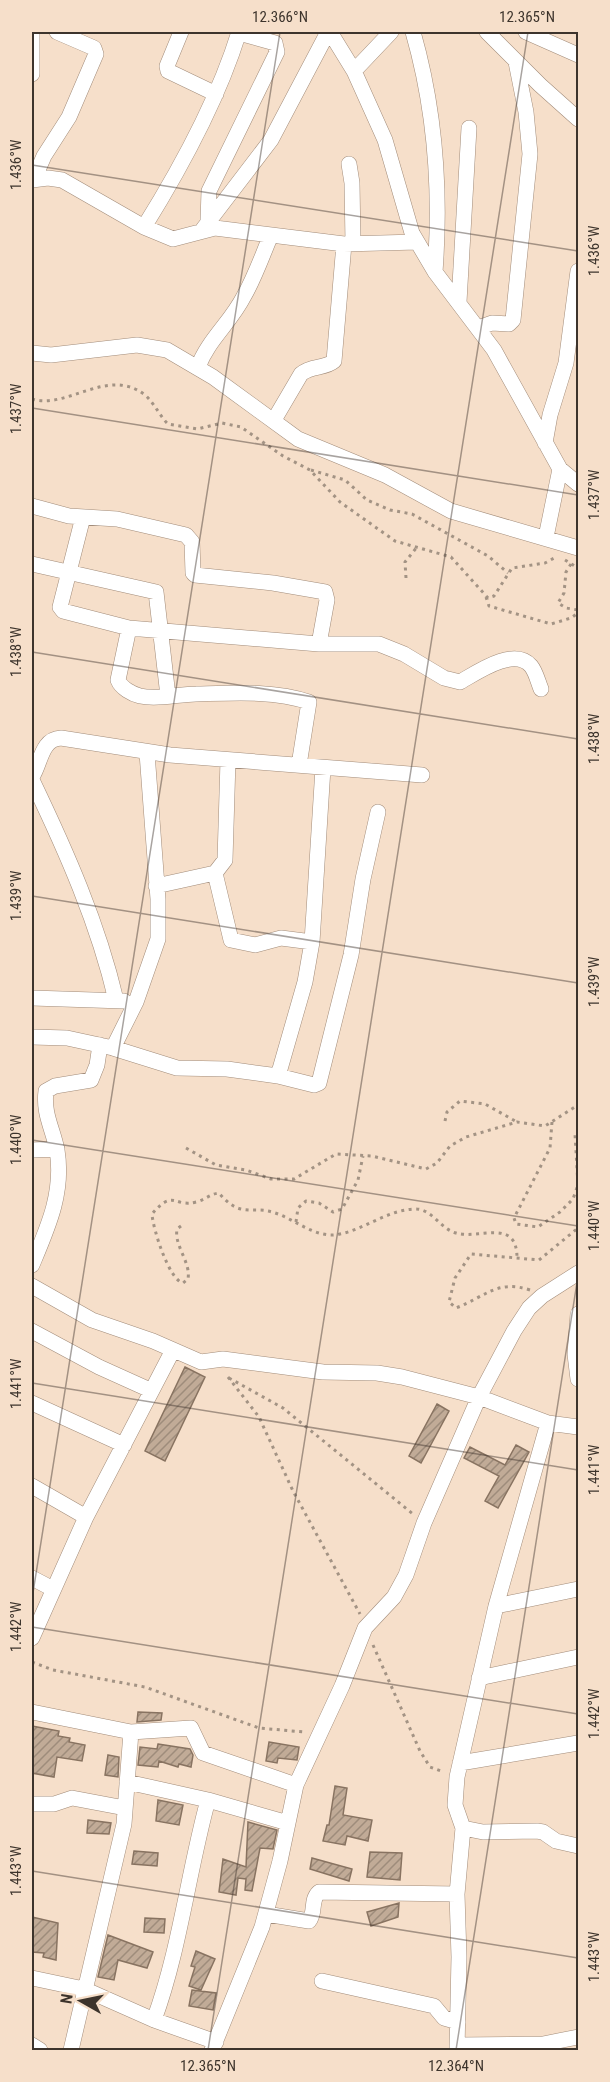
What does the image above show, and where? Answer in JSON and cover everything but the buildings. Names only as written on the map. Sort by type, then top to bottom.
[{"type":"street","points":[[32,32],[32,74]]},
{"type":"street","points":[[33,180],[48,150],[69,117],[96,54],[94,48],[57,32]]},
{"type":"street","points":[[181,32],[167,66],[168,71],[216,94]]},
{"type":"street","points":[[144,226],[162,197],[225,77],[239,32],[275,43],[278,52],[209,191],[206,225]]},
{"type":"street","points":[[33,180],[48,178],[62,180],[144,226],[173,238],[183,238],[206,225],[271,140],[329,32],[354,71],[385,140],[408,224],[417,242],[435,272],[494,350],[560,470],[579,484]]},
{"type":"street","points":[[354,71],[391,32]]},
{"type":"street","points":[[413,32],[428,88],[432,116],[437,240],[435,272]]},
{"type":"street","points":[[487,32],[516,62],[579,119]]},
{"type":"street","points":[[526,32],[579,55]]},
{"type":"street","points":[[478,328],[483,325],[509,324],[513,320],[530,154],[526,112],[516,62]]},
{"type":"street","points":[[459,302],[469,128]]},
{"type":"street","points":[[32,150],[48,150]]},
{"type":"street","points":[[274,420],[301,374],[308,368],[332,364],[334,361],[348,243],[352,183],[349,164]]},
{"type":"street","points":[[206,225],[271,236],[348,243],[417,242]]},
{"type":"street","points":[[198,367],[205,350],[244,297],[271,236]]},
{"type":"street","points":[[545,443],[550,416],[566,363],[579,271]]},
{"type":"street","points":[[32,353],[51,355],[148,345],[179,356],[274,420],[298,439],[385,475],[451,511],[579,548]]},
{"type":"street","points":[[546,537],[560,470]]},
{"type":"street","points":[[32,506],[48,512],[117,519],[186,535],[192,542],[193,573],[195,575],[273,583],[325,592],[327,600],[319,644]]},
{"type":"street","points":[[83,517],[60,607],[62,610],[129,628],[319,644],[379,644],[404,654],[444,678],[460,682],[498,661],[522,661],[531,666],[541,689]]},
{"type":"street","points":[[32,564],[156,592],[168,696]]},
{"type":"street","points":[[129,628],[119,684],[140,696],[272,694],[309,702],[299,765]]},
{"type":"street","points":[[116,1000],[108,969],[80,888],[32,779],[47,744],[56,738],[147,753],[422,775]]},
{"type":"street","points":[[32,1265],[49,1225],[60,1184],[57,1149],[46,1120],[46,1091],[55,1086],[91,1080],[106,1046],[136,1002],[158,939],[147,753]]},
{"type":"street","points":[[156,886],[215,873],[225,860],[228,760]]},
{"type":"street","points":[[278,1076],[305,982],[312,942],[322,768]]},
{"type":"street","points":[[32,1037],[67,1038],[106,1046],[170,1067],[227,1069],[278,1076],[314,1085],[319,1083],[351,955],[363,879],[378,812]]},
{"type":"street","points":[[215,873],[231,940],[255,945],[280,938],[312,942]]},
{"type":"street","points":[[32,998],[136,1002]]},
{"type":"street","points":[[32,1150],[57,1149]]},
{"type":"street","points":[[32,1978],[84,1989],[214,2046],[266,1914],[296,1785],[321,1733],[365,1628],[398,1590],[406,1575],[424,1523],[479,1397],[514,1331],[529,1308],[542,1296],[579,1273]]},
{"type":"street","points":[[32,1286],[92,1320],[201,1362],[223,1359],[323,1372],[377,1373],[402,1377],[479,1397],[548,1423],[579,1427]]},
{"type":"street","points":[[579,1314],[575,1354],[579,1379]]},
{"type":"street","points":[[32,1331],[99,1368],[150,1390]]},
{"type":"street","points":[[33,1631],[86,1517],[150,1390],[173,1350]]},
{"type":"street","points":[[32,1403],[124,1445]]},
{"type":"street","points":[[548,1423],[496,1606],[459,1770],[455,1805],[463,1828],[457,1894],[457,2048],[543,2044],[579,2037]]},
{"type":"street","points":[[32,1486],[86,1517]]},
{"type":"street","points":[[32,1578],[53,1589]]},
{"type":"street","points":[[496,1606],[579,1589]]},
{"type":"street","points":[[479,1678],[579,1657]]},
{"type":"street","points":[[32,1712],[131,1732],[190,1728],[203,1753],[296,1785]]},
{"type":"street","points":[[71,2050],[124,1824],[131,1732]]},
{"type":"street","points":[[459,1770],[579,1743]]},
{"type":"street","points":[[127,1782],[208,1800],[288,1823]]},
{"type":"street","points":[[32,1804],[54,1804],[72,1798],[125,1808]]},
{"type":"street","points":[[154,2020],[168,1983],[195,1846],[208,1800]]},
{"type":"street","points":[[463,1828],[483,1832],[537,1831],[543,1832],[556,1841],[579,1846]]},
{"type":"street","points":[[266,1914],[309,1922],[312,1917],[314,1897],[319,1892],[457,1894]]},
{"type":"street","points":[[322,1981],[434,2006],[444,2018],[458,2022]]},
{"type":"street","points":[[32,2045],[40,2050]]},
{"type":"path","points":[[32,399],[53,402],[87,389],[115,385],[134,388],[158,409],[161,417],[168,424],[197,429],[222,423],[241,427],[283,456],[310,470],[345,480],[367,500],[390,510],[412,514],[488,556],[508,573]]},
{"type":"path","points":[[310,470],[340,502],[395,541],[451,557],[486,597],[489,606],[551,624],[571,618],[579,612]]},
{"type":"path","points":[[406,578],[405,562],[417,547]]},
{"type":"path","points":[[486,597],[494,596],[508,573],[519,565],[545,563],[557,557],[578,567]]},
{"type":"path","points":[[571,564],[566,572],[564,593],[558,603],[579,612]]},
{"type":"path","points":[[445,1120],[447,1112],[460,1101],[485,1104],[517,1122],[539,1127],[552,1122],[575,1105],[579,1106]]},
{"type":"path","points":[[186,1148],[216,1165],[282,1179],[294,1179],[336,1154],[363,1156],[426,1169],[437,1163],[450,1146],[466,1137],[517,1122]]},
{"type":"path","points":[[552,1122],[550,1148],[514,1218],[516,1224],[538,1227],[560,1212],[573,1199],[578,1185],[575,1134]]},
{"type":"path","points":[[296,1222],[298,1208],[306,1201],[319,1203],[333,1212],[342,1209],[358,1180],[363,1156]]},
{"type":"path","points":[[181,1226],[177,1229],[176,1236],[189,1272],[188,1279],[183,1283],[173,1277],[152,1225],[152,1214],[161,1204],[171,1199],[192,1203],[219,1193],[228,1202],[241,1209],[266,1210],[296,1222],[311,1231],[338,1235],[396,1212],[425,1210],[456,1233],[501,1233],[510,1238],[517,1248],[517,1258]]},
{"type":"path","points":[[542,1296],[513,1285],[498,1286],[456,1308],[449,1302],[455,1278],[471,1254],[539,1260],[579,1228]]},
{"type":"path","points":[[201,1362],[284,1407],[424,1523]]},
{"type":"path","points":[[228,1377],[259,1417],[293,1491],[354,1601],[420,1751],[430,1767],[459,1770]]},
{"type":"path","points":[[32,1662],[53,1670],[145,1687],[259,1728],[321,1733]]}]
